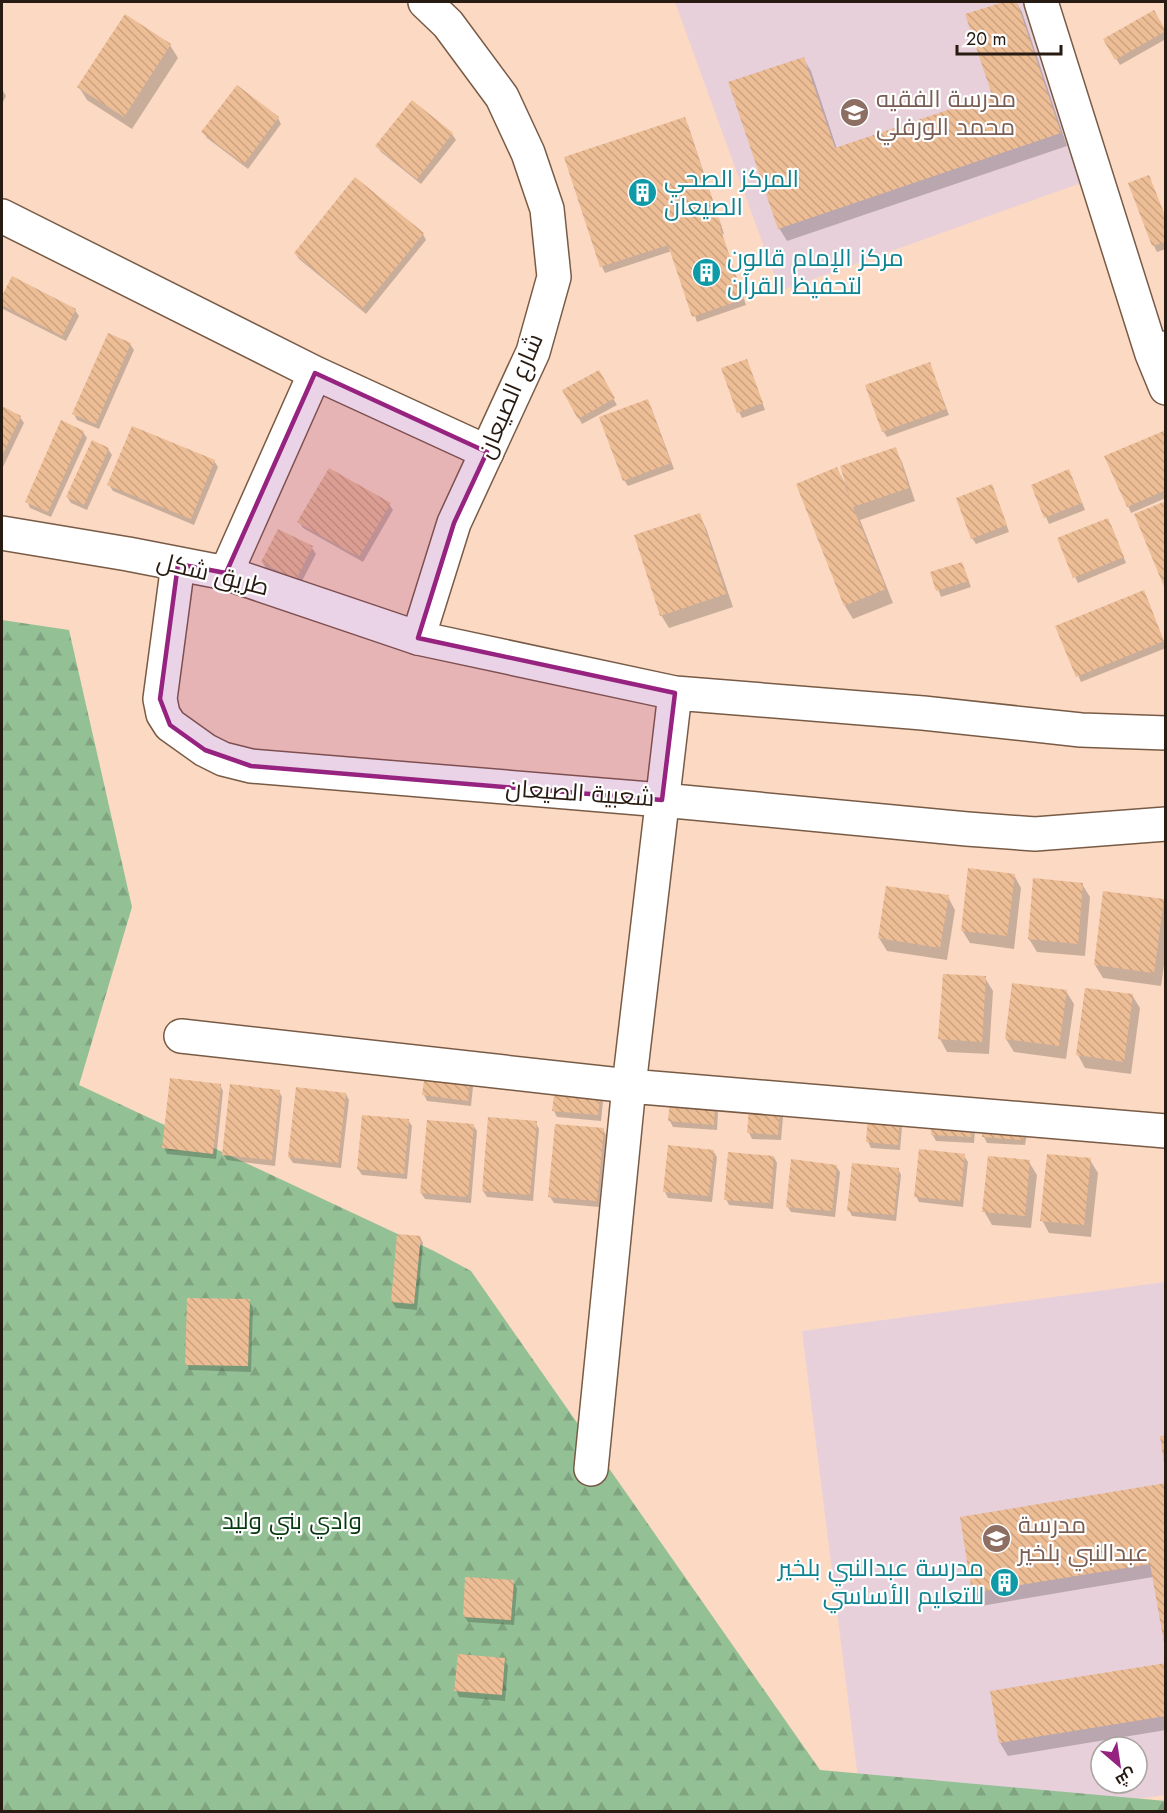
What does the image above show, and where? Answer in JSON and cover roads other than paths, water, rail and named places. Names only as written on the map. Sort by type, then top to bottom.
[{"type":"street","name":"شارع الصيعان","points":[[418,638],[454,523],[533,352],[554,277],[547,209],[528,153],[502,97],[448,24],[425,2]]},
{"type":"street","points":[[1041,2],[1159,351],[1166,388]]},
{"type":"street","points":[[2,216],[315,373],[487,452]]},
{"type":"street","points":[[226,573],[315,373]]},
{"type":"street","name":"طريق شكل","points":[[2,534],[226,573],[418,638],[675,693],[923,713],[1081,730],[1166,733]]},
{"type":"street","name":"شعبية الصيعان","points":[[178,564],[160,699],[163,714],[170,725],[204,750],[223,759],[251,766],[1035,834],[1166,824]]},
{"type":"street","points":[[591,1469],[629,1086],[675,693]]},
{"type":"street","points":[[181,1036],[629,1086],[1166,1131]]},
{"type":"place","name":"مدرسة الفقيه محمد الورفلي","points":[[855,113]]},
{"type":"place","name":"المركز الصحي الصيعان","points":[[643,193]]},
{"type":"place","name":"مركز الإمام قالون لتحفيظ القرآن","points":[[706,272]]},
{"type":"place","name":"مدرسة عبدالنبي بلخير","points":[[997,1539]]},
{"type":"place","name":"مدرسة عبدالنبي بلخير للتعليم الأساسي","points":[[1005,1582]]},
{"type":"park label","name":"وادي بني وليد","points":[[292,1521]]}]
